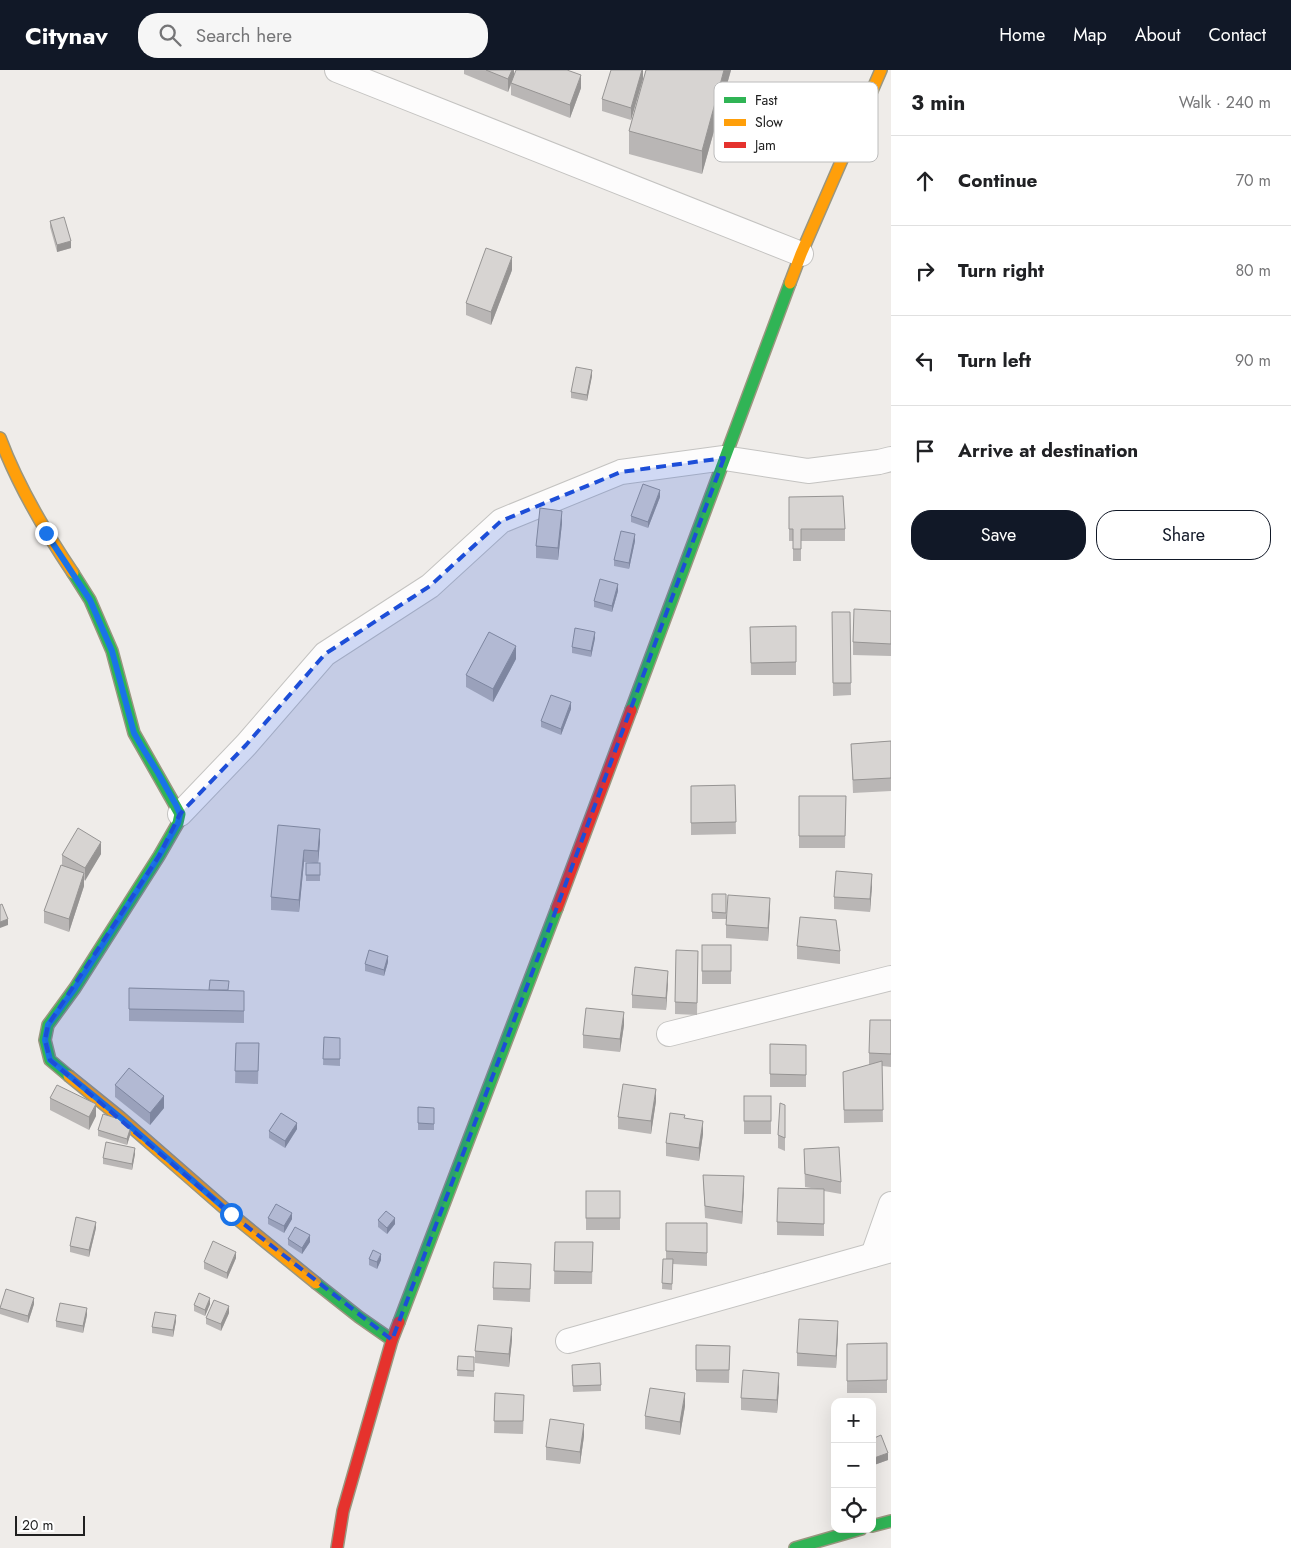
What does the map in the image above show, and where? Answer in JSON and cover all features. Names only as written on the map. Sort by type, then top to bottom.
[{"type":"street","points":[[337,70],[801,254]]},
{"type":"street","points":[[876,82],[881,70]]},
{"type":"street","points":[[337,1548],[342,1511],[392,1340],[550,926],[801,254],[841,162]]},
{"type":"street","points":[[0,438],[11,467],[46,533],[90,600],[112,651],[134,733],[180,814]]},
{"type":"street","points":[[392,1340],[359,1317],[231,1214],[121,1118],[50,1060],[45,1040],[48,1025],[75,988],[159,856],[178,823],[180,814],[246,745],[325,654],[430,586],[501,521],[621,472],[724,458],[808,471],[891,459]]},
{"type":"street","points":[[669,1034],[891,978]]},
{"type":"street","points":[[568,1341],[882,1253],[891,1204]]},
{"type":"street","points":[[876,1525],[891,1521]]},
{"type":"street","points":[[795,1548],[847,1533]]},
{"type":"highlighted area","points":[[724,458],[550,926],[392,1340],[231,1214],[50,1060],[45,1040],[48,1025],[159,856],[180,814],[246,745],[325,654],[430,586],[501,521],[621,472]]},
{"type":"building","points":[[486,70],[512,70],[508,79]]},
{"type":"building","points":[[516,70],[567,70],[581,75],[570,105],[511,83]]},
{"type":"building","points":[[611,70],[642,70],[631,108],[602,99]]},
{"type":"building","points":[[646,70],[724,70],[721,82],[714,82],[714,107],[702,151],[629,131]]},
{"type":"building","points":[[64,217],[71,241],[57,245],[50,221]]},
{"type":"building","points":[[486,248],[512,257],[491,312],[466,303]]},
{"type":"building","points":[[576,367],[592,370],[587,395],[571,392]]},
{"type":"building","points":[[643,484],[660,490],[648,522],[631,516]]},
{"type":"building","points":[[843,496],[845,529],[801,529],[801,549],[793,549],[793,529],[789,529],[789,497]]},
{"type":"building","points":[[540,508],[562,511],[558,548],[536,546]]},
{"type":"building","points":[[621,531],[635,534],[629,563],[614,560]]},
{"type":"building","points":[[600,579],[618,584],[612,606],[594,601]]},
{"type":"building","points":[[854,609],[891,611],[891,644],[853,642]]},
{"type":"building","points":[[832,612],[850,612],[851,683],[833,683]]},
{"type":"building","points":[[796,626],[796,662],[751,663],[750,627]]},
{"type":"building","points":[[575,628],[595,632],[591,651],[572,647]]},
{"type":"building","points":[[489,632],[516,646],[493,689],[466,675]]},
{"type":"building","points":[[551,695],[571,702],[561,729],[541,721]]},
{"type":"building","points":[[891,741],[891,778],[853,780],[851,744]]},
{"type":"building","points":[[735,785],[736,822],[691,823],[691,786]]},
{"type":"building","points":[[799,796],[846,796],[845,836],[799,836]]},
{"type":"building","points":[[278,825],[320,829],[318,851],[304,850],[299,900],[271,897]]},
{"type":"building","points":[[78,828],[101,842],[85,868],[62,855]]},
{"type":"building","points":[[306,863],[320,863],[320,875],[306,875]]},
{"type":"building","points":[[61,865],[84,873],[69,919],[44,911]]},
{"type":"building","points":[[836,871],[872,874],[870,899],[834,897]]},
{"type":"building","points":[[712,894],[726,894],[726,913],[712,912]]},
{"type":"building","points":[[728,895],[770,898],[768,928],[726,925]]},
{"type":"building","points":[[2,904],[8,919],[0,922],[0,905]]},
{"type":"building","points":[[800,917],[836,920],[840,951],[797,946]]},
{"type":"building","points":[[702,945],[731,945],[731,971],[702,971]]},
{"type":"building","points":[[369,950],[388,956],[384,970],[365,964]]},
{"type":"building","points":[[676,950],[698,951],[697,1003],[675,1002]]},
{"type":"building","points":[[635,967],[668,971],[666,998],[632,995]]},
{"type":"building","points":[[210,980],[229,981],[228,990],[209,990]]},
{"type":"building","points":[[129,988],[244,991],[244,1011],[129,1009]]},
{"type":"building","points":[[586,1008],[624,1012],[620,1039],[583,1035]]},
{"type":"building","points":[[870,1020],[891,1020],[891,1054],[869,1053]]},
{"type":"building","points":[[324,1037],[340,1038],[340,1059],[323,1059]]},
{"type":"building","points":[[236,1043],[259,1043],[258,1071],[235,1071]]},
{"type":"building","points":[[770,1044],[806,1045],[806,1075],[770,1074]]},
{"type":"building","points":[[882,1061],[883,1110],[844,1110],[843,1072]]},
{"type":"building","points":[[129,1068],[164,1096],[150,1113],[115,1085]]},
{"type":"building","points":[[623,1084],[656,1089],[651,1121],[618,1117]]},
{"type":"building","points":[[57,1085],[96,1104],[89,1117],[50,1098]]},
{"type":"building","points":[[744,1096],[771,1096],[771,1121],[744,1121]]},
{"type":"building","points":[[780,1103],[785,1105],[785,1138],[778,1135]]},
{"type":"building","points":[[418,1107],[434,1108],[434,1124],[418,1123]]},
{"type":"building","points":[[281,1113],[297,1123],[285,1141],[269,1131]]},
{"type":"building","points":[[670,1113],[685,1115],[684,1118],[703,1121],[699,1148],[666,1143]]},
{"type":"building","points":[[103,1114],[132,1123],[127,1139],[98,1130]]},
{"type":"building","points":[[106,1142],[135,1148],[132,1164],[103,1158]]},
{"type":"building","points":[[839,1147],[841,1182],[805,1174],[804,1149]]},
{"type":"building","points":[[703,1175],[744,1176],[742,1212],[705,1206]]},
{"type":"building","points":[[778,1188],[824,1189],[824,1224],[777,1222]]},
{"type":"building","points":[[586,1191],[620,1191],[620,1218],[586,1218]]},
{"type":"building","points":[[276,1204],[292,1213],[284,1226],[268,1218]]},
{"type":"building","points":[[386,1211],[395,1218],[387,1228],[378,1220]]},
{"type":"building","points":[[76,1217],[96,1222],[89,1250],[70,1246]]},
{"type":"building","points":[[666,1223],[707,1223],[707,1253],[666,1251]]},
{"type":"building","points":[[295,1227],[310,1235],[302,1248],[288,1239]]},
{"type":"building","points":[[213,1241],[236,1252],[227,1273],[204,1262]]},
{"type":"building","points":[[555,1242],[593,1242],[592,1272],[554,1271]]},
{"type":"building","points":[[373,1250],[381,1254],[377,1262],[369,1259]]},
{"type":"building","points":[[663,1259],[673,1259],[672,1284],[662,1283]]},
{"type":"building","points":[[494,1262],[531,1264],[530,1289],[493,1288]]},
{"type":"building","points":[[6,1289],[34,1298],[28,1316],[0,1308]]},
{"type":"building","points":[[199,1293],[210,1298],[205,1310],[194,1305]]},
{"type":"building","points":[[214,1300],[229,1306],[221,1324],[206,1318]]},
{"type":"building","points":[[60,1303],[87,1308],[83,1326],[56,1321]]},
{"type":"building","points":[[155,1312],[176,1315],[173,1330],[152,1327]]},
{"type":"building","points":[[799,1319],[838,1321],[836,1356],[797,1353]]},
{"type":"building","points":[[478,1325],[512,1328],[509,1354],[475,1351]]},
{"type":"building","points":[[887,1343],[887,1380],[847,1381],[847,1344]]},
{"type":"building","points":[[696,1345],[730,1346],[729,1370],[696,1370]]},
{"type":"building","points":[[458,1356],[474,1357],[474,1371],[457,1370]]},
{"type":"building","points":[[600,1363],[601,1385],[573,1386],[572,1365]]},
{"type":"building","points":[[743,1370],[779,1373],[777,1400],[741,1398]]},
{"type":"building","points":[[650,1388],[685,1393],[680,1422],[645,1416]]},
{"type":"building","points":[[495,1393],[524,1395],[523,1421],[494,1421]]},
{"type":"building","points":[[550,1419],[584,1424],[580,1452],[546,1447]]},
{"type":"building","points":[[881,1435],[888,1453],[876,1457],[876,1443],[876,1437]]},
{"type":"traffic: fast","points":[[631,710],[790,283]]},
{"type":"traffic: fast","points":[[69,1076],[50,1060],[45,1040],[48,1025],[75,988],[159,856],[178,823],[180,814],[134,733],[112,651],[90,600],[73,573]]},
{"type":"traffic: fast","points":[[399,1322],[557,908]]},
{"type":"traffic: fast","points":[[316,1283],[392,1340]]},
{"type":"traffic: fast","points":[[876,1525],[891,1521]]},
{"type":"traffic: fast","points":[[795,1548],[847,1533]]},
{"type":"traffic: slow","points":[[876,82],[881,70]]},
{"type":"traffic: slow","points":[[790,283],[841,162]]},
{"type":"traffic: slow","points":[[0,438],[32,507],[73,573]]},
{"type":"traffic: slow","points":[[69,1076],[121,1118],[231,1214],[316,1283]]},
{"type":"traffic: jam","points":[[557,908],[631,710]]},
{"type":"traffic: jam","points":[[337,1548],[343,1511],[392,1340],[399,1322]]},
{"type":"route","points":[[46,533],[90,600],[112,651],[134,733],[180,814],[178,823],[159,856],[75,988],[48,1025],[45,1040],[50,1060],[121,1118],[231,1214]]}]
